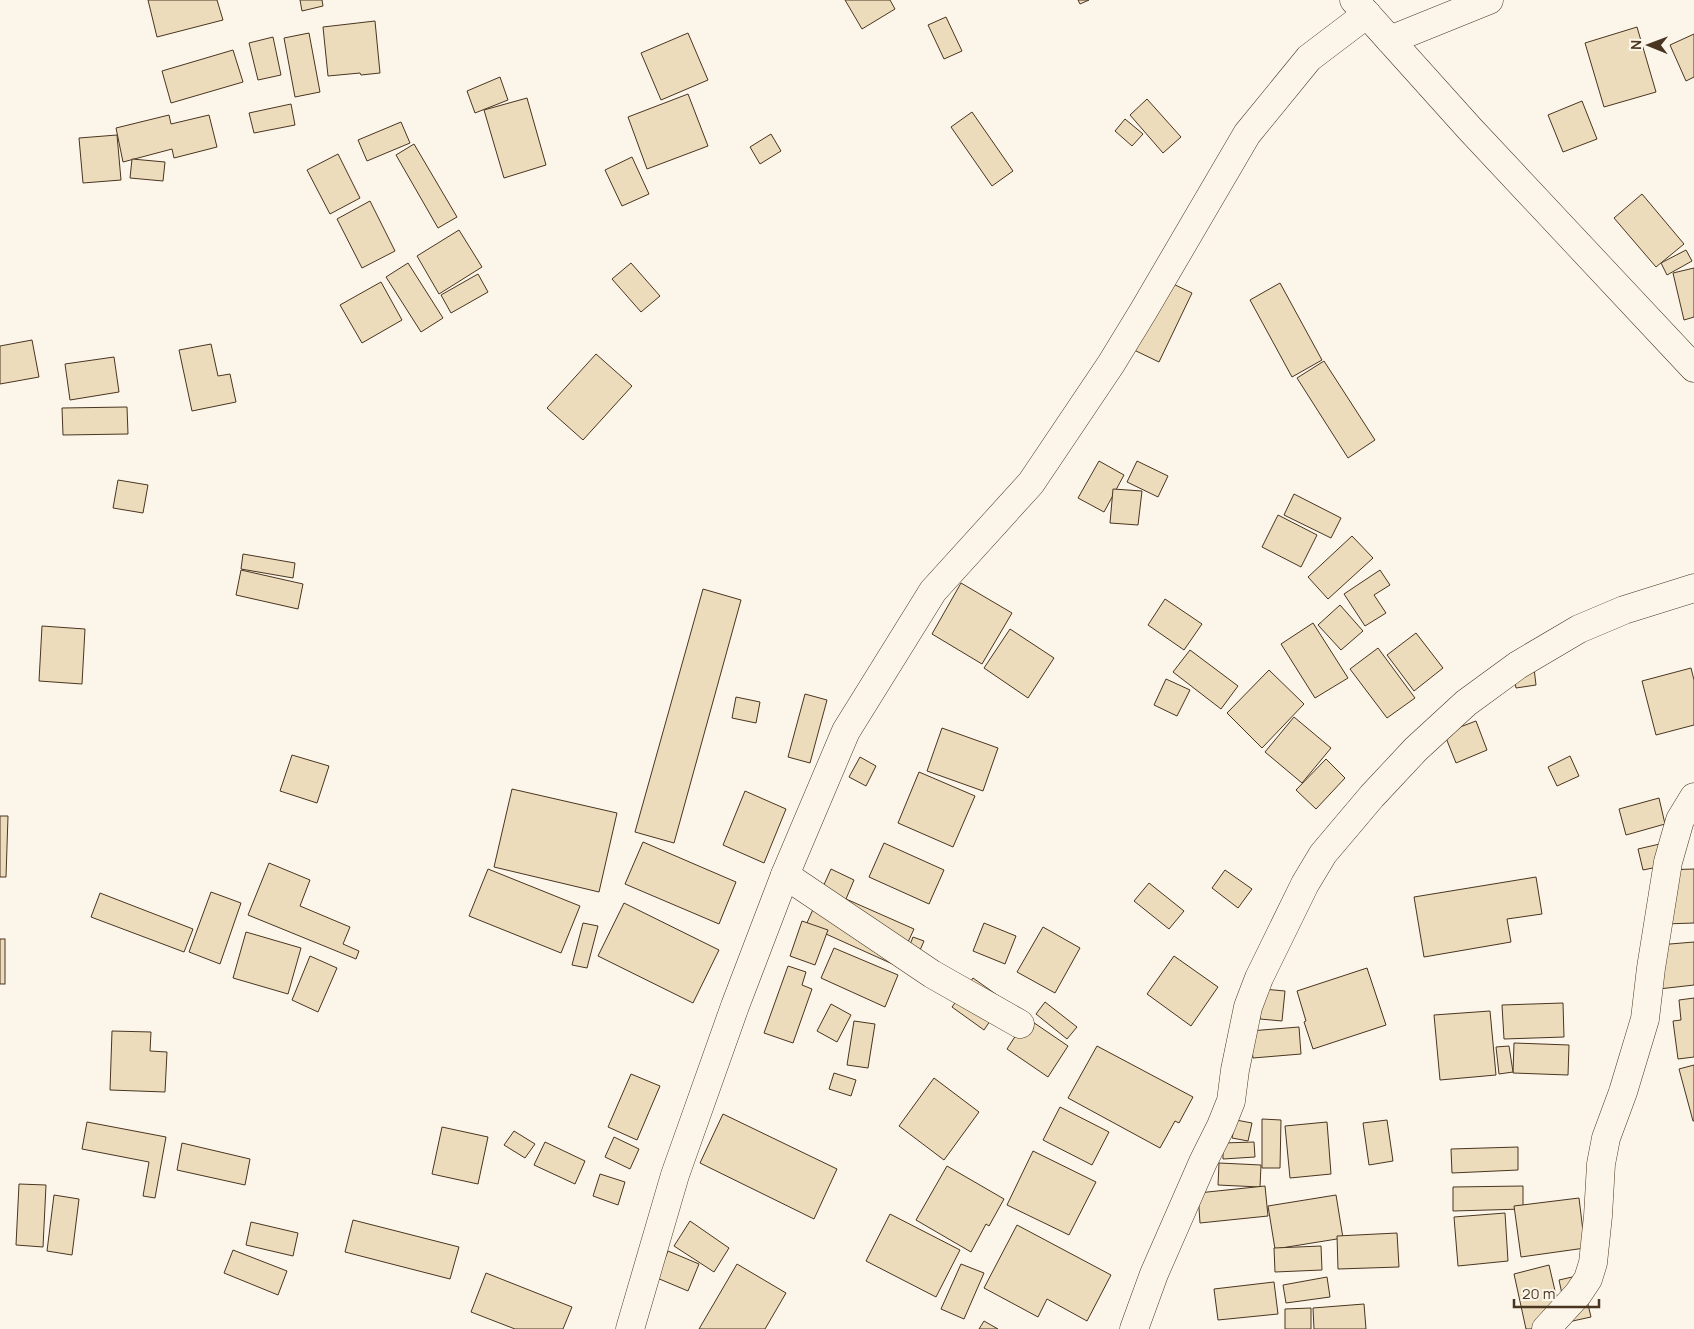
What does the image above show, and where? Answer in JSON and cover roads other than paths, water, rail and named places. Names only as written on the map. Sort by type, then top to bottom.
[{"type":"street","points":[[1390,40],[1489,0]]},
{"type":"street","points":[[630,1329],[675,1175],[735,1006],[785,875],[846,732],[933,591],[1031,483],[1111,364],[1247,134],[1309,58],[1360,7],[1470,130],[1694,368]]},
{"type":"street","points":[[1134,1329],[1154,1274],[1203,1162],[1222,1126],[1231,1100],[1248,1007],[1259,978],[1304,884],[1323,854],[1372,796],[1416,749],[1466,703],[1518,665],[1578,629],[1624,610],[1694,588]]},
{"type":"street","points":[[1546,1329],[1578,1294],[1588,1279],[1593,1263],[1601,1164],[1606,1138],[1623,1092],[1645,1019],[1668,862],[1680,820],[1694,796]]},
{"type":"street","points":[[785,875],[932,974],[1020,1024]]}]
